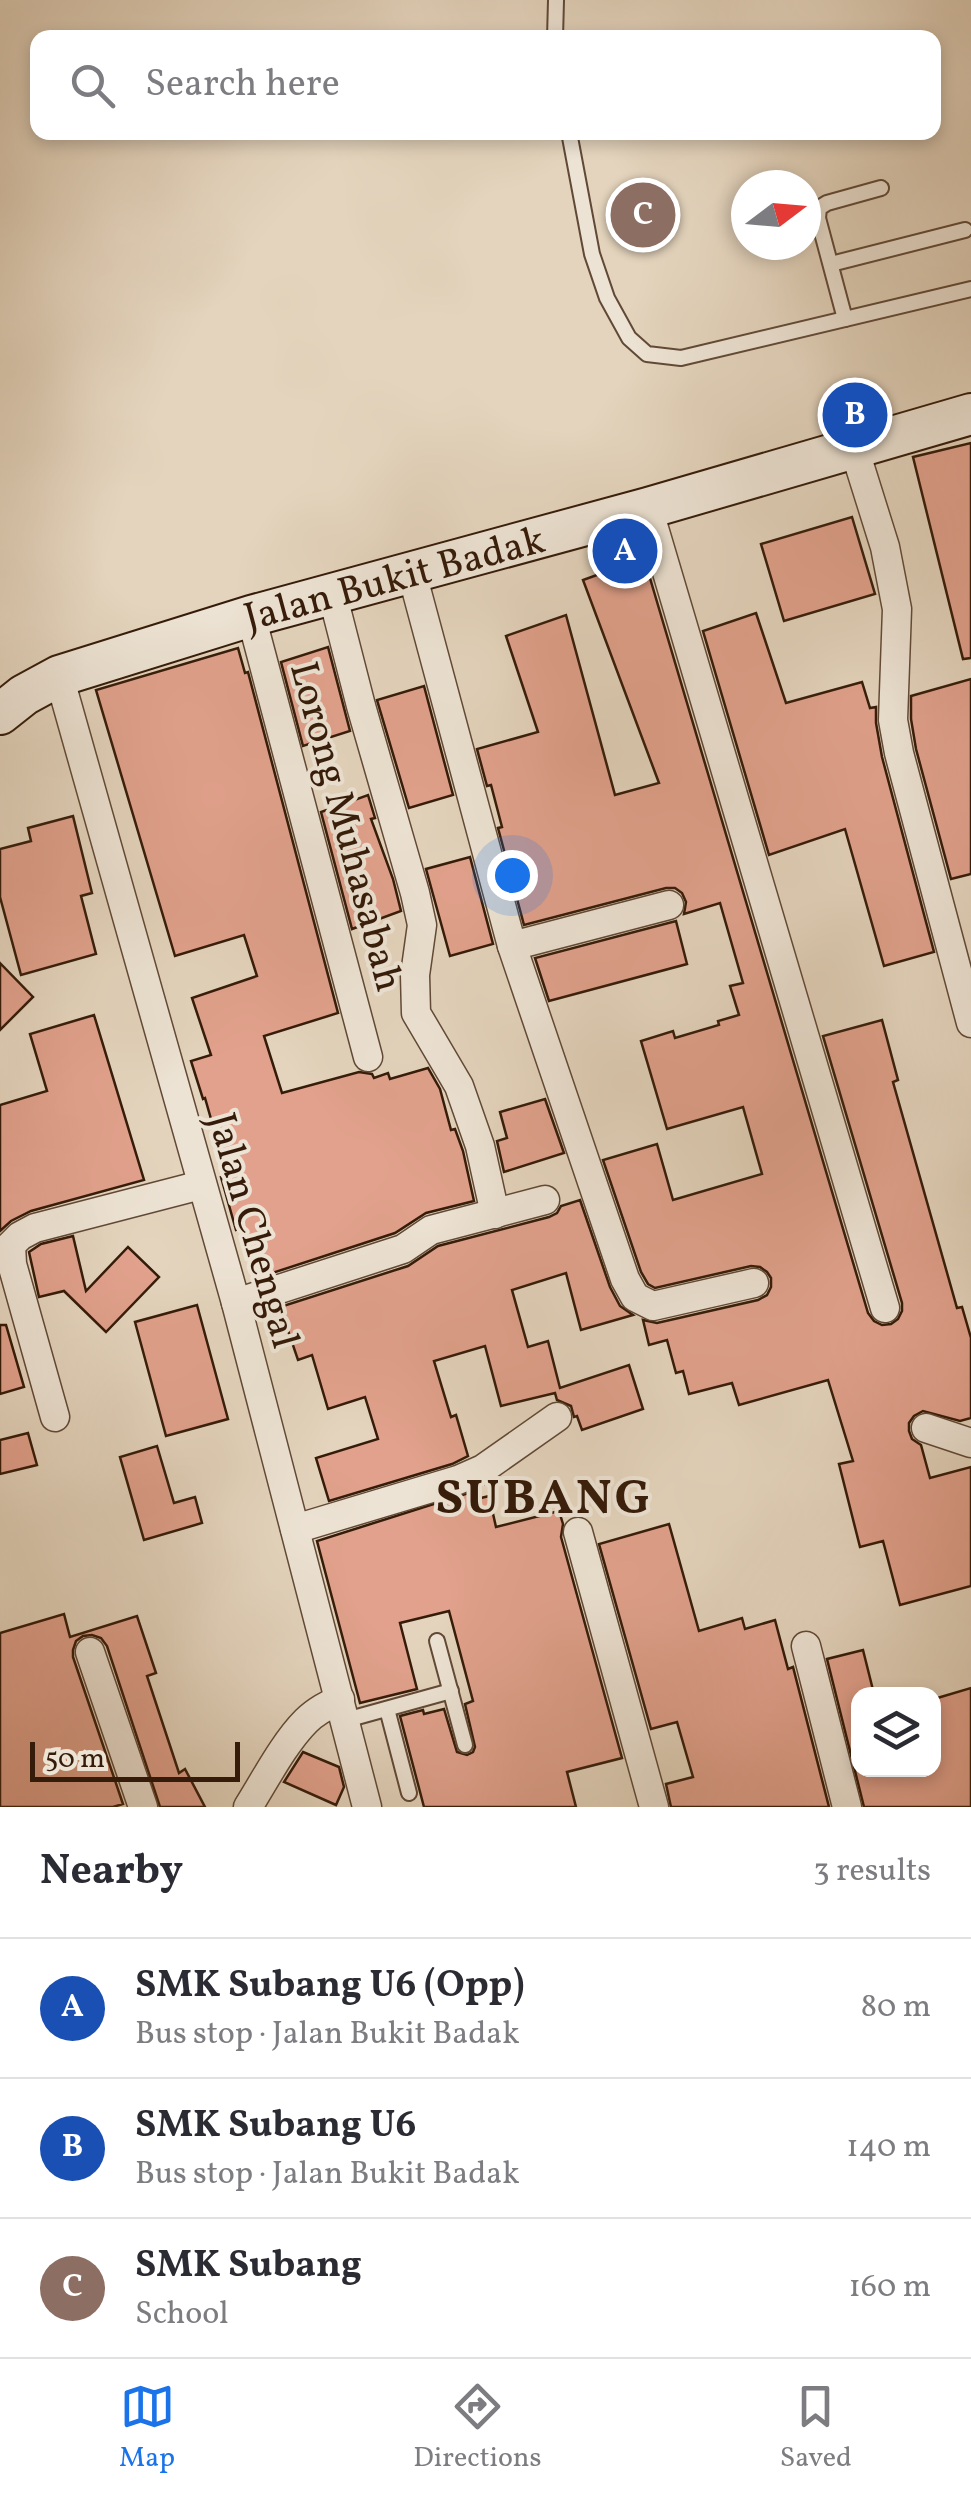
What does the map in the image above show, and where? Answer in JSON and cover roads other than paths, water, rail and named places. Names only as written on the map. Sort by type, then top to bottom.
[{"type":"main road","name":"Jalan Bukit Badak","points":[[0,714],[59,676],[251,616],[648,508],[971,414]]},
{"type":"street","points":[[854,448],[885,547],[896,609],[893,720],[899,752],[971,1023]]},
{"type":"street","points":[[648,508],[886,1308]]},
{"type":"street","points":[[411,570],[512,946],[625,1279],[635,1297],[653,1306],[754,1283]]},
{"type":"street","points":[[332,593],[416,893],[422,925],[415,975],[416,1013],[459,1086],[480,1146],[495,1214]]},
{"type":"street","name":"Lorong Muhasabah","points":[[251,616],[368,1057]]},
{"type":"street","name":"Jalan Chengal","points":[[59,676],[236,1303],[367,1807]]},
{"type":"street","points":[[512,946],[670,905]]},
{"type":"street","points":[[55,1417],[12,1264],[11,1245],[35,1228],[201,1185]]},
{"type":"street","points":[[236,1303],[403,1249],[431,1230],[545,1200]]},
{"type":"street","points":[[295,1528],[458,1480],[482,1469],[556,1417]]},
{"type":"street","points":[[926,1428],[971,1443]]},
{"type":"street","points":[[578,1532],[654,1807]]},
{"type":"street","points":[[806,1646],[847,1807]]},
{"type":"street","points":[[90,1652],[142,1807]]},
{"type":"street","points":[[248,1807],[307,1720],[321,1708],[343,1710]]},
{"type":"lane","points":[[556,0],[556,30]]},
{"type":"lane","points":[[571,140],[592,254],[606,298],[629,338],[647,354],[681,358],[971,289]]},
{"type":"lane","points":[[845,319],[818,218],[820,208],[881,188]]},
{"type":"lane","points":[[830,264],[965,230]]},
{"type":"lane","points":[[437,1641],[465,1745]]},
{"type":"lane","points":[[343,1710],[387,1709],[450,1691]]},
{"type":"lane","points":[[387,1709],[410,1793]]},
{"type":"place","name":"SMK Subang","points":[[643,215]]},
{"type":"place","name":"SMK Subang U6","points":[[855,415]]},
{"type":"place","name":"SMK Subang U6 (Opp)","points":[[625,551]]},
{"type":"district","name":"SUBANG","points":[[544,1495]]}]
